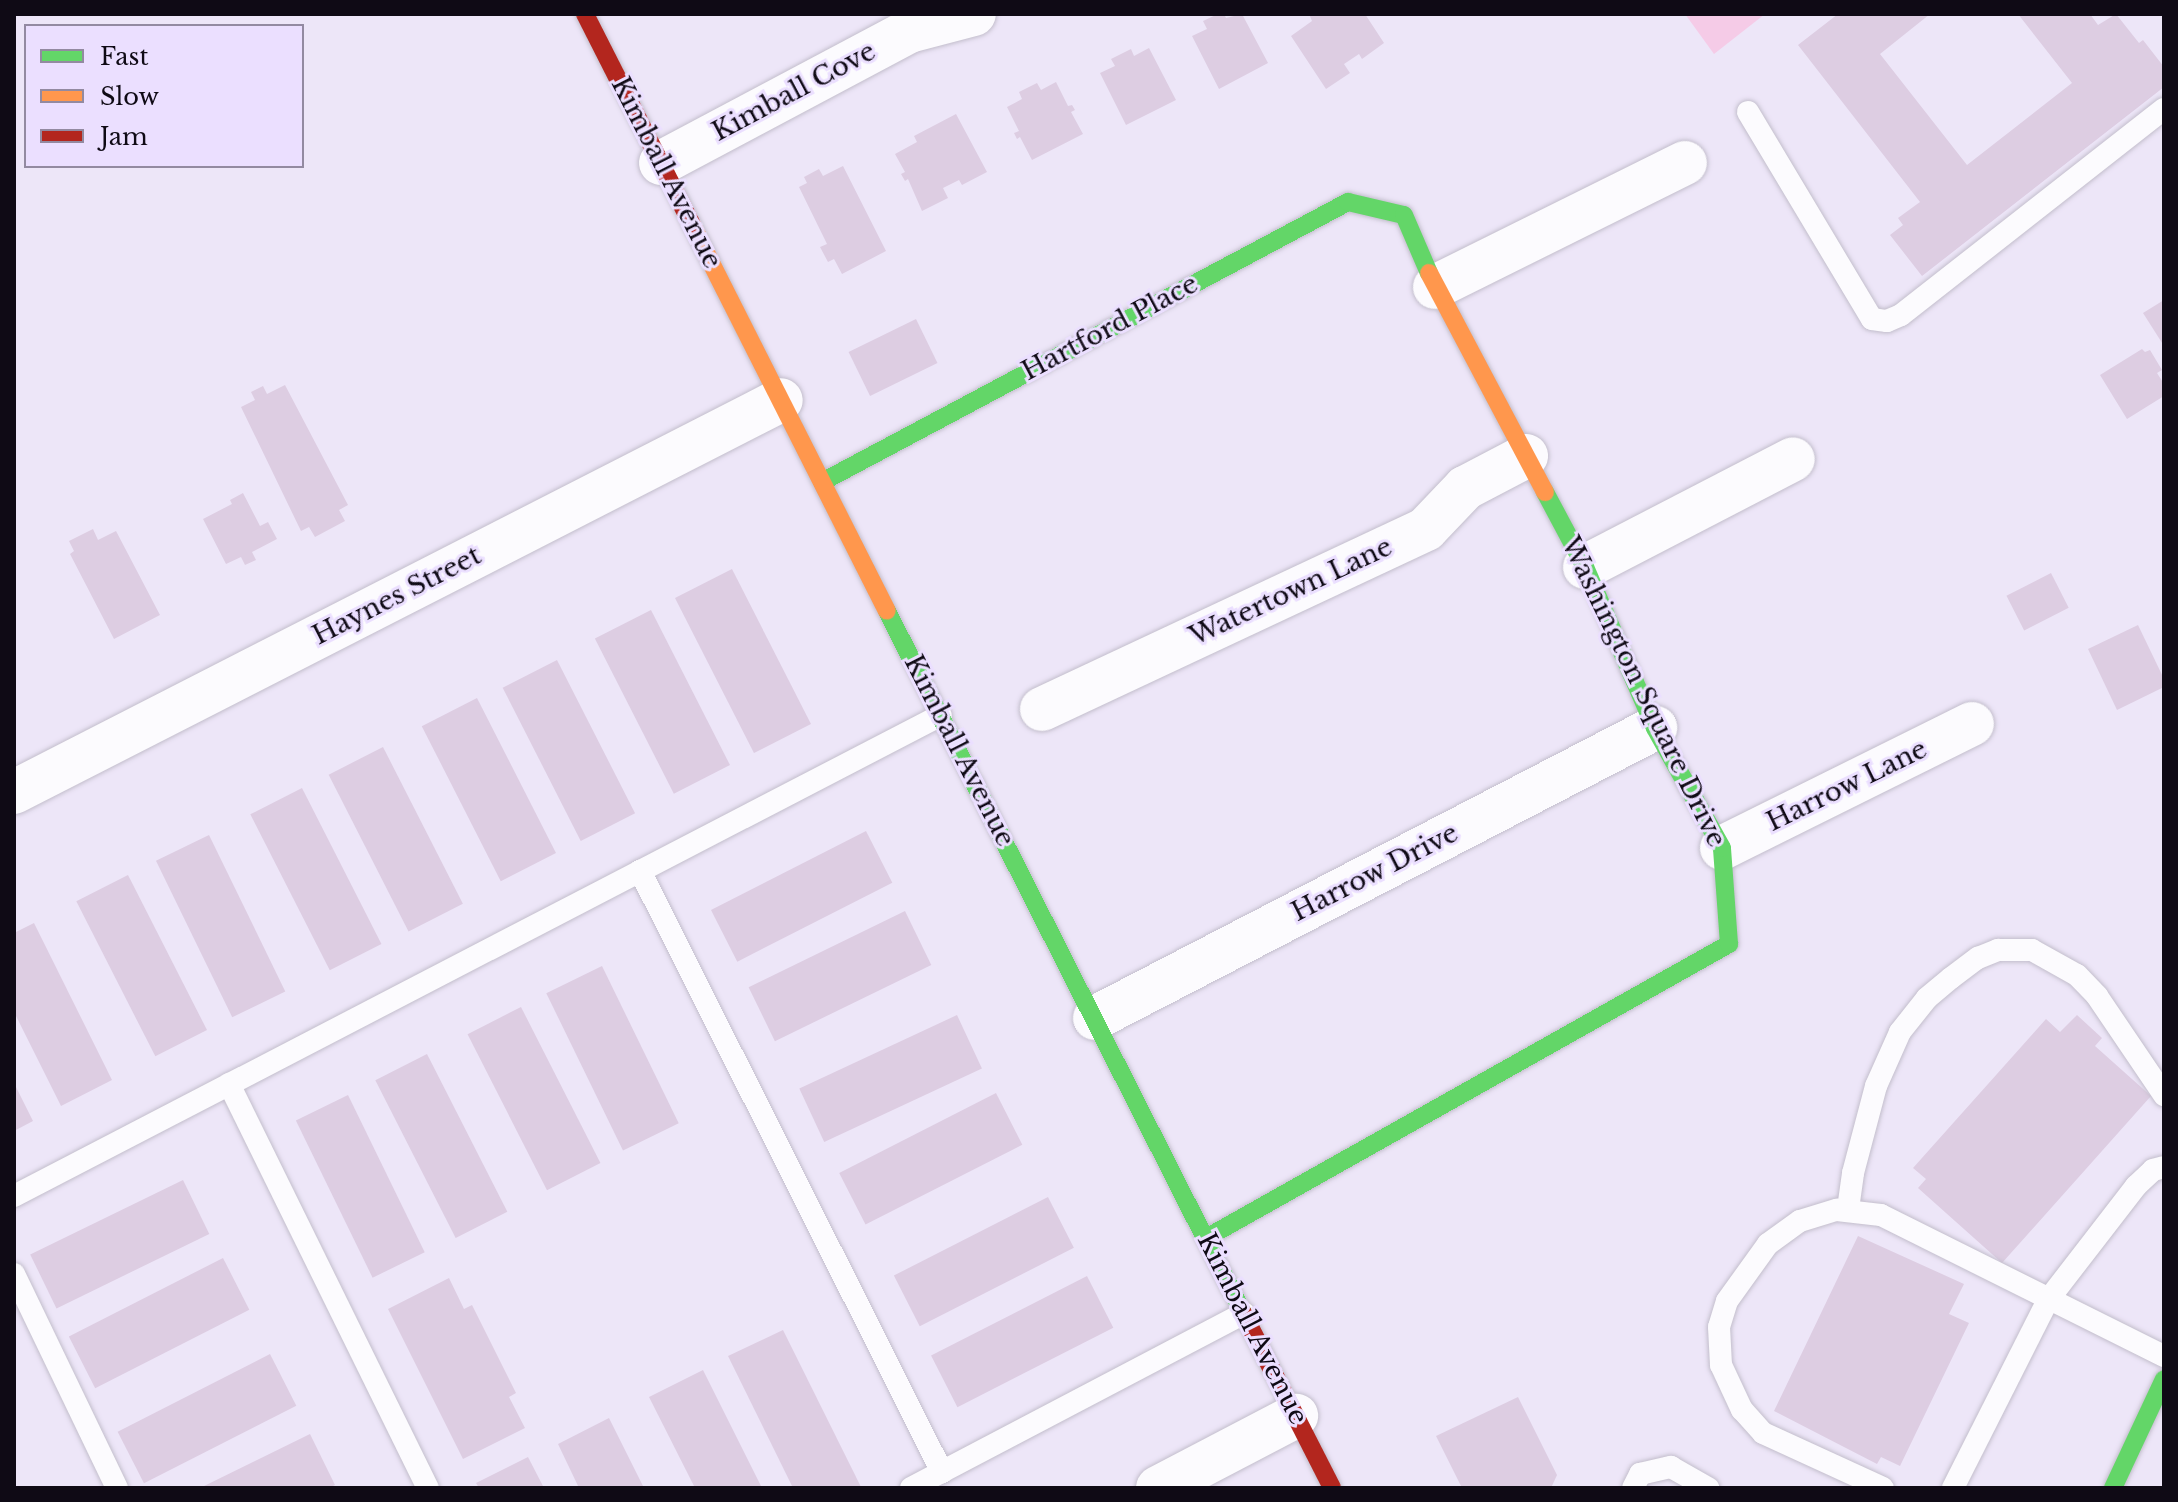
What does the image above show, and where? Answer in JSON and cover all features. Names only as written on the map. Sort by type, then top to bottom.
[{"type":"street","name":"Kimball Avenue","points":[[585,14],[1332,1488]]},
{"type":"street","name":"Kimball Cove","points":[[661,163],[909,31],[974,14]]},
{"type":"street","points":[[1435,287],[1685,163]]},
{"type":"street","name":"Hartford Place","points":[[822,482],[1348,202],[1404,215]]},
{"type":"street","name":"Washington Square Drive","points":[[1206,1238],[1729,944],[1722,848],[1655,728],[1585,567],[1435,287],[1404,215]]},
{"type":"street","name":"Haynes Street","points":[[14,792],[781,400]]},
{"type":"street","name":"Watertown Lane","points":[[1042,709],[1426,529],[1465,488],[1526,456]]},
{"type":"street","points":[[1585,567],[1793,459]]},
{"type":"street","name":"Harrow Lane","points":[[1722,848],[1972,724]]},
{"type":"street","name":"Harrow Drive","points":[[1095,1018],[1655,728]]},
{"type":"street","points":[[2113,1488],[2164,1379]]},
{"type":"street","points":[[1158,1488],[1296,1416]]},
{"type":"lane","points":[[1748,112],[1872,319],[1887,321],[1901,315],[2164,109]]},
{"type":"lane","points":[[14,1196],[941,715]]},
{"type":"lane","points":[[640,871],[942,1472]]},
{"type":"lane","points":[[1848,1209],[1853,1173],[1876,1086],[1900,1032],[1927,998],[1978,958],[1998,950],[2032,950],[2077,975],[2097,996],[2164,1095]]},
{"type":"lane","points":[[229,1084],[428,1488]]},
{"type":"lane","points":[[1953,1488],[2048,1300],[2136,1186],[2153,1170],[2164,1167]]},
{"type":"lane","points":[[1883,1488],[1763,1433],[1742,1410],[1721,1365],[1719,1327],[1727,1301],[1768,1244],[1815,1214],[1848,1209],[1881,1215],[2164,1356]]},
{"type":"lane","points":[[14,1274],[117,1488]]},
{"type":"lane","points":[[911,1488],[1244,1313]]},
{"type":"lane","points":[[1633,1488],[1640,1474],[1671,1467],[1708,1488]]},
{"type":"shaded area","points":[[1685,14],[1765,14],[1714,54]]},
{"type":"building","points":[[1224,14],[1226,18],[1242,14],[1268,63],[1219,89],[1192,36],[1207,29],[1203,21]]},
{"type":"building","points":[[1309,14],[1365,14],[1384,43],[1362,59],[1359,54],[1344,64],[1350,73],[1326,89],[1291,36],[1312,21]]},
{"type":"building","points":[[1838,14],[1930,14],[1880,54],[1967,165],[2072,83],[2018,14],[2090,14],[2098,25],[2116,14],[2139,43],[2143,40],[2164,67],[2164,87],[1922,276],[1890,235],[1903,225],[1898,218],[1920,202],[1798,45]]},
{"type":"building","points":[[1149,48],[1176,100],[1126,125],[1100,73],[1115,66],[1111,59],[1131,49],[1134,56]]},
{"type":"building","points":[[1056,82],[1068,106],[1072,105],[1075,110],[1071,112],[1083,134],[1032,160],[1020,137],[1017,139],[1014,133],[1019,131],[1007,107],[1022,99],[1019,92],[1037,83],[1041,90]]},
{"type":"building","points":[[956,114],[987,172],[962,185],[959,180],[943,188],[948,198],[922,211],[908,179],[905,181],[901,174],[905,172],[895,154],[917,142],[914,136]]},
{"type":"building","points":[[843,166],[886,251],[842,274],[834,259],[828,262],[820,247],[827,244],[799,187],[807,183],[804,177],[819,169],[823,176]]},
{"type":"building","points":[[2164,300],[2164,346],[2143,313]]},
{"type":"building","points":[[916,319],[937,363],[870,396],[849,352]]},
{"type":"building","points":[[2142,349],[2145,352],[2150,350],[2162,370],[2157,373],[2164,384],[2164,396],[2127,419],[2100,375]]},
{"type":"building","points":[[285,385],[348,505],[339,510],[345,521],[315,537],[309,527],[301,531],[241,407],[255,400],[251,392],[263,386],[267,394]]},
{"type":"building","points":[[243,493],[260,526],[268,522],[277,539],[252,552],[256,560],[245,565],[241,557],[226,564],[203,519],[232,504],[230,500]]},
{"type":"building","points":[[93,529],[98,540],[116,531],[160,615],[114,639],[70,554],[74,551],[69,541]]},
{"type":"building","points":[[732,569],[811,724],[754,753],[675,598]]},
{"type":"building","points":[[2051,573],[2069,608],[2024,630],[2006,596]]},
{"type":"building","points":[[651,610],[730,765],[674,794],[595,639]]},
{"type":"building","points":[[2138,625],[2164,679],[2164,687],[2117,710],[2088,649]]},
{"type":"building","points":[[557,660],[635,813],[581,841],[503,688]]},
{"type":"building","points":[[477,698],[556,853],[501,881],[422,726]]},
{"type":"building","points":[[383,747],[463,904],[409,932],[329,775]]},
{"type":"building","points":[[302,788],[381,944],[330,970],[250,814]]},
{"type":"building","points":[[866,831],[892,883],[737,962],[711,910]]},
{"type":"building","points":[[209,835],[285,991],[232,1017],[156,861]]},
{"type":"building","points":[[128,875],[207,1030],[155,1056],[76,901]]},
{"type":"building","points":[[905,911],[931,965],[775,1041],[749,987]]},
{"type":"building","points":[[34,923],[112,1080],[61,1106],[14,1012],[14,933]]},
{"type":"building","points":[[602,966],[679,1123],[623,1150],[546,993]]},
{"type":"building","points":[[521,1007],[600,1163],[547,1190],[468,1034]]},
{"type":"building","points":[[957,1015],[982,1068],[824,1142],[799,1089]]},
{"type":"building","points":[[2077,1015],[2102,1038],[2095,1046],[2151,1096],[2002,1263],[1918,1188],[1926,1179],[1913,1168],[2046,1019],[2060,1032]]},
{"type":"building","points":[[427,1054],[507,1212],[456,1238],[375,1080]]},
{"type":"building","points":[[14,1083],[33,1121],[14,1131]]},
{"type":"building","points":[[996,1093],[1022,1145],[866,1225],[839,1173]]},
{"type":"building","points":[[348,1095],[425,1252],[373,1278],[296,1120]]},
{"type":"building","points":[[183,1180],[209,1234],[57,1308],[30,1255]]},
{"type":"building","points":[[1048,1197],[1074,1248],[920,1326],[894,1276]]},
{"type":"building","points":[[1858,1236],[1964,1284],[1949,1314],[1969,1323],[1900,1466],[1881,1457],[1877,1464],[1774,1411]]},
{"type":"building","points":[[223,1258],[249,1310],[95,1388],[69,1337]]},
{"type":"building","points":[[1087,1276],[1113,1328],[957,1407],[931,1355]]},
{"type":"building","points":[[449,1278],[464,1309],[472,1305],[516,1393],[509,1397],[525,1428],[463,1459],[388,1309]]},
{"type":"building","points":[[783,1330],[859,1488],[793,1488],[728,1356]]},
{"type":"building","points":[[270,1354],[296,1406],[144,1483],[118,1432]]},
{"type":"building","points":[[703,1370],[762,1488],[695,1488],[649,1397]]},
{"type":"building","points":[[1518,1397],[1557,1475],[1551,1488],[1462,1488],[1436,1436]]},
{"type":"building","points":[[609,1418],[644,1488],[579,1488],[558,1444]]},
{"type":"building","points":[[310,1434],[335,1485],[329,1488],[200,1488]]},
{"type":"building","points":[[528,1457],[544,1488],[479,1488],[476,1483]]},
{"type":"traffic: fast","points":[[822,482],[1348,202],[1404,215],[1429,273]]},
{"type":"traffic: fast","points":[[1206,1238],[1729,944],[1722,848],[1655,728],[1585,567],[1545,492]]},
{"type":"traffic: fast","points":[[887,611],[1243,1313]]},
{"type":"traffic: fast","points":[[2113,1488],[2164,1379]]},
{"type":"traffic: slow","points":[[692,225],[887,611]]},
{"type":"traffic: slow","points":[[1429,273],[1545,492]]},
{"type":"traffic: jam","points":[[585,14],[692,225]]},
{"type":"traffic: jam","points":[[1243,1313],[1332,1488]]}]
